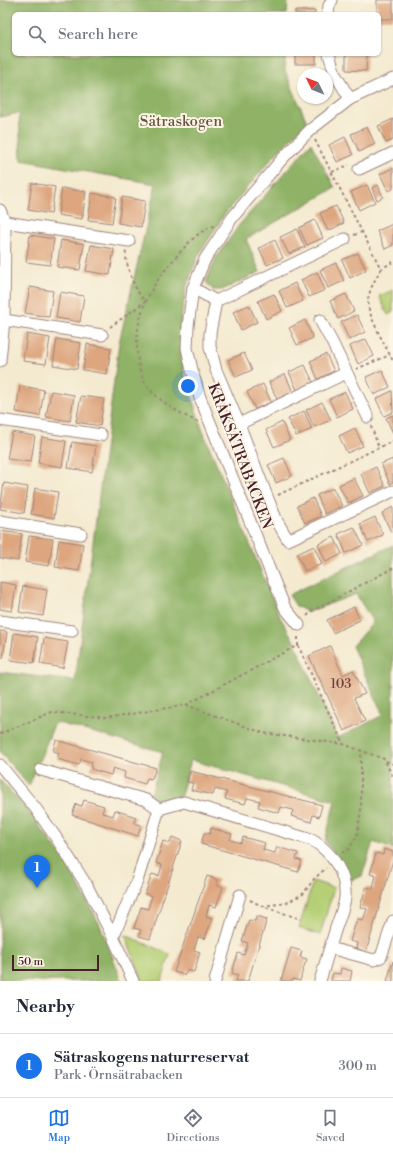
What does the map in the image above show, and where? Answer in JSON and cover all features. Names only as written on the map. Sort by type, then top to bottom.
[{"type":"street","points":[[328,12],[332,0]]},
{"type":"street","points":[[330,56],[335,74],[350,99]]},
{"type":"street","name":"KRÅKSÄTRABACKEN","points":[[298,625],[285,608],[199,395],[188,348],[188,326],[193,288],[205,259],[232,218],[282,159],[310,130],[350,99],[393,80]]},
{"type":"street","points":[[359,169],[393,153]]},
{"type":"street","points":[[0,210],[5,222],[4,320],[0,361]]},
{"type":"street","points":[[5,222],[129,241]]},
{"type":"street","points":[[193,288],[216,301],[345,239]]},
{"type":"street","name":"KRÅKSÄTRABACKEN","points":[[216,301],[210,333],[210,347],[216,370],[277,521],[288,540],[393,491]]},
{"type":"street","points":[[4,320],[102,335]]},
{"type":"street","points":[[320,320],[368,417]]},
{"type":"street","name":"KRÅKSÄTRABACKEN","points":[[239,424],[346,373]]},
{"type":"street","points":[[0,420],[101,436]]},
{"type":"street","points":[[0,521],[81,534]]},
{"type":"street","points":[[0,621],[72,631]]},
{"type":"street","points":[[0,765],[36,809],[87,886],[133,981]]},
{"type":"street","points":[[41,770],[146,800],[159,809]]},
{"type":"street","points":[[159,809],[184,802],[312,840],[321,846],[338,866],[344,881],[345,899],[320,981]]},
{"type":"street","points":[[113,937],[137,881],[159,809]]},
{"type":"street","points":[[215,981],[240,895]]},
{"type":"street","points":[[330,948],[374,960],[382,957],[393,921]]},
{"type":"path","points":[[310,130],[381,269]]},
{"type":"path","points":[[332,172],[352,164],[359,169]]},
{"type":"path","points":[[208,420],[200,423],[187,417],[158,397],[143,380],[138,361],[137,340],[141,314],[146,301],[157,281],[168,267],[193,239],[207,228],[218,225],[225,229]]},
{"type":"path","points":[[129,241],[125,253],[128,265],[136,290],[142,299],[146,301]]},
{"type":"path","points":[[393,262],[381,269],[372,286],[368,303],[372,317],[393,361]]},
{"type":"path","points":[[102,335],[146,301]]},
{"type":"path","points":[[346,373],[390,355]]},
{"type":"path","points":[[368,417],[379,448]]},
{"type":"path","points":[[268,499],[393,441]]},
{"type":"path","points":[[343,744],[298,645],[298,625],[312,611],[393,568]]},
{"type":"path","points":[[0,734],[52,712],[106,718],[186,705],[298,645]]},
{"type":"path","points":[[186,705],[262,733],[343,744],[384,759],[385,761],[393,764]]},
{"type":"path","points":[[262,906],[286,903],[302,894],[314,879],[334,860],[349,849],[357,836],[361,809],[361,750]]},
{"type":"path","points":[[385,761],[393,777]]},
{"type":"path","points":[[240,895],[262,906],[301,919]]},
{"type":"green space","name":"Sätraskogen","points":[[0,0],[288,0],[287,12],[12,12],[12,56],[285,56],[285,71],[297,99],[297,104],[299,104],[307,122],[274,156],[224,215],[198,256],[186,288],[180,326],[184,373],[202,429],[280,617],[294,641],[338,738],[383,715],[352,646],[373,622],[356,594],[308,612],[296,606],[289,595],[393,545],[393,849],[373,842],[362,876],[348,881],[342,864],[325,841],[335,801],[191,760],[180,798],[164,801],[150,798],[163,752],[55,722],[29,786],[0,752],[0,672],[75,681],[119,343],[156,184],[21,160],[19,113],[0,117]]},
{"type":"green space","points":[[311,143],[335,188],[246,239],[260,272],[222,290],[213,290],[206,282],[216,258],[240,224]]},
{"type":"green space","points":[[393,290],[393,312],[388,315],[379,296]]},
{"type":"green space","points":[[0,780],[30,813],[65,861],[99,923],[122,981],[0,981]]},
{"type":"green space","points":[[313,881],[334,888],[320,935],[299,928]]},
{"type":"green space","points":[[125,935],[170,954],[162,981],[143,981]]},
{"type":"building","points":[[377,0],[393,0],[393,19],[381,19],[381,12],[377,12]]},
{"type":"building","points":[[295,11],[315,11],[315,12]]},
{"type":"building","points":[[295,56],[316,56],[316,64],[295,64]]},
{"type":"building","points":[[346,56],[367,56],[366,71],[346,70]]},
{"type":"building","points":[[393,119],[393,140],[386,143],[378,126]]},
{"type":"building","points":[[367,127],[375,144],[359,152],[351,134]]},
{"type":"building","points":[[345,137],[353,155],[337,162],[329,145]]},
{"type":"building","points":[[393,168],[393,189],[388,191],[380,174]]},
{"type":"building","points":[[32,183],[55,187],[51,214],[28,210]]},
{"type":"building","points":[[367,185],[375,202],[359,210],[351,192]]},
{"type":"building","points":[[378,185],[383,197],[377,200],[372,188]]},
{"type":"building","points":[[62,188],[86,192],[82,219],[58,215]]},
{"type":"building","points":[[92,193],[116,197],[112,223],[88,220]]},
{"type":"building","points":[[122,197],[145,201],[141,227],[118,223]]},
{"type":"building","points":[[336,206],[344,223],[328,231],[320,213]]},
{"type":"building","points":[[315,220],[323,238],[307,245],[299,228]]},
{"type":"building","points":[[393,224],[393,245],[385,249],[377,231]]},
{"type":"building","points":[[297,229],[305,247],[289,254],[280,237]]},
{"type":"building","points":[[30,235],[54,239],[50,265],[26,262]]},
{"type":"building","points":[[61,240],[84,244],[80,270],[57,267]]},
{"type":"building","points":[[275,240],[283,258],[267,265],[259,248]]},
{"type":"building","points":[[91,245],[114,249],[110,275],[86,271]]},
{"type":"building","points":[[358,253],[366,270],[350,278],[342,260]]},
{"type":"building","points":[[336,263],[344,281],[328,288],[320,270]]},
{"type":"building","points":[[317,272],[325,290],[309,297],[301,280]]},
{"type":"building","points":[[295,283],[303,301],[287,308],[279,291]]},
{"type":"building","points":[[30,287],[53,291],[49,317],[25,313]]},
{"type":"building","points":[[60,292],[84,296],[80,322],[56,318]]},
{"type":"building","points":[[274,294],[282,311],[266,319],[258,301]]},
{"type":"building","points":[[346,294],[354,311],[338,319],[330,301]]},
{"type":"building","points":[[249,305],[257,322],[241,330],[233,312]]},
{"type":"building","points":[[357,315],[365,332],[349,340],[341,322]]},
{"type":"building","points":[[305,320],[313,338],[297,345],[289,328]]},
{"type":"building","points":[[27,334],[50,338],[46,364],[23,361]]},
{"type":"building","points":[[57,339],[81,343],[77,369],[53,365]]},
{"type":"building","points":[[366,339],[374,356],[358,364],[350,346]]},
{"type":"building","points":[[87,344],[111,348],[107,374],[83,370]]},
{"type":"building","points":[[244,353],[252,370],[236,377],[228,360]]},
{"type":"building","points":[[326,354],[334,371],[318,379],[310,361]]},
{"type":"building","points":[[305,365],[313,382],[297,390],[289,372]]},
{"type":"building","points":[[382,370],[390,387],[374,395],[366,377]]},
{"type":"building","points":[[285,374],[293,392],[277,399],[269,382]]},
{"type":"building","points":[[263,384],[271,402],[255,409],[247,392]]},
{"type":"building","points":[[20,386],[44,390],[40,416],[16,412]]},
{"type":"building","points":[[51,391],[74,395],[70,421],[46,417]]},
{"type":"building","points":[[392,391],[393,412],[384,416],[376,399]]},
{"type":"building","points":[[345,392],[353,409],[337,417],[329,399]]},
{"type":"building","points":[[81,396],[104,399],[100,426],[76,422]]},
{"type":"building","points":[[322,402],[331,420],[314,427],[306,410]]},
{"type":"building","points":[[304,411],[312,429],[296,436],[288,419]]},
{"type":"building","points":[[393,415],[393,433],[386,418]]},
{"type":"building","points":[[282,422],[290,440],[274,447],[266,430]]},
{"type":"building","points":[[355,428],[363,446],[347,453],[339,436]]},
{"type":"building","points":[[12,432],[35,436],[31,462],[7,459]]},
{"type":"building","points":[[42,437],[66,441],[62,467],[38,463]]},
{"type":"building","points":[[72,442],[96,446],[92,472],[68,468]]},
{"type":"building","points":[[284,458],[292,476],[276,483],[268,465]]},
{"type":"building","points":[[393,459],[393,482],[390,484],[381,464]]},
{"type":"building","points":[[376,467],[385,486],[370,493],[361,474]]},
{"type":"building","points":[[354,478],[363,496],[348,503],[339,485]]},
{"type":"building","points":[[4,483],[28,487],[24,513],[0,509]]},
{"type":"building","points":[[35,488],[58,492],[54,518],[31,514]]},
{"type":"building","points":[[333,488],[342,506],[325,514],[317,495]]},
{"type":"building","points":[[313,498],[321,516],[305,523],[297,506]]},
{"type":"building","points":[[393,507],[393,531],[391,532],[382,513]]},
{"type":"building","points":[[375,517],[383,535],[368,542],[360,524]]},
{"type":"building","points":[[354,527],[363,545],[346,553],[338,534]]},
{"type":"building","points":[[0,531],[22,534],[18,561],[0,558]]},
{"type":"building","points":[[29,536],[53,539],[49,566],[25,562]]},
{"type":"building","points":[[334,537],[342,554],[326,562],[318,544]]},
{"type":"building","points":[[59,540],[83,544],[79,571],[55,567]]},
{"type":"building","points":[[314,546],[322,564],[305,571],[297,554]]},
{"type":"building","points":[[0,582],[16,585],[12,611],[0,609]]},
{"type":"building","points":[[23,586],[47,590],[43,616],[19,612]]},
{"type":"building","points":[[354,607],[360,620],[333,633],[327,620]]},
{"type":"building","points":[[0,631],[7,632],[3,658],[0,658]]},
{"type":"building","points":[[14,633],[38,637],[34,663],[10,660]]},
{"type":"building","points":[[44,638],[68,642],[63,668],[40,664]]},
{"type":"building","points":[[330,646],[343,675],[353,670],[365,694],[354,698],[365,721],[344,731],[309,656]]},
{"type":"building","points":[[56,740],[156,768],[152,779],[147,778],[145,784],[124,778],[125,772],[113,768],[111,775],[91,769],[92,762],[81,759],[79,765],[57,759],[59,753],[53,751]]},
{"type":"building","points":[[190,771],[322,805],[319,817],[313,815],[311,822],[291,816],[293,810],[281,807],[279,813],[258,807],[260,801],[247,798],[245,804],[225,799],[227,792],[215,789],[213,795],[191,790],[193,783],[187,782]]},
{"type":"building","points":[[84,800],[104,806],[102,813],[113,816],[115,810],[136,817],[134,823],[141,825],[138,836],[72,815],[76,804],[82,806]]},
{"type":"building","points":[[211,828],[232,834],[230,840],[241,843],[243,837],[265,843],[263,850],[275,853],[277,847],[298,853],[296,859],[302,861],[298,872],[201,844],[204,833],[210,834]]},
{"type":"building","points":[[172,837],[182,841],[150,939],[139,936],[141,930],[134,928],[141,907],[148,909],[152,896],[145,894],[152,874],[159,876],[162,865],[156,863],[163,841],[170,843]]},
{"type":"building","points":[[384,849],[393,852],[393,860],[366,952],[356,948],[357,943],[350,941],[357,919],[363,920],[367,909],[360,907],[366,887],[373,889],[376,876],[370,874],[376,853],[383,855]]},
{"type":"building","points":[[207,876],[218,880],[216,885],[223,887],[216,907],[209,905],[206,916],[212,918],[205,939],[198,937],[194,950],[200,952],[194,972],[187,970],[185,975],[174,972]]},
{"type":"building","points":[[257,916],[267,919],[248,981],[236,981],[238,975],[232,973],[238,953],[244,955],[248,943],[242,941],[249,920],[255,921]]},
{"type":"building","points":[[291,948],[302,951],[300,957],[307,959],[300,981],[293,979],[293,981],[281,981]]},
{"type":"building","points":[[393,961],[393,981],[387,981]]},
{"type":"building","points":[[341,968],[352,971],[350,981],[331,981],[333,973],[340,974]]},
{"type":"place","name":"Sätraskogens naturreservat","points":[[37,888]]}]
